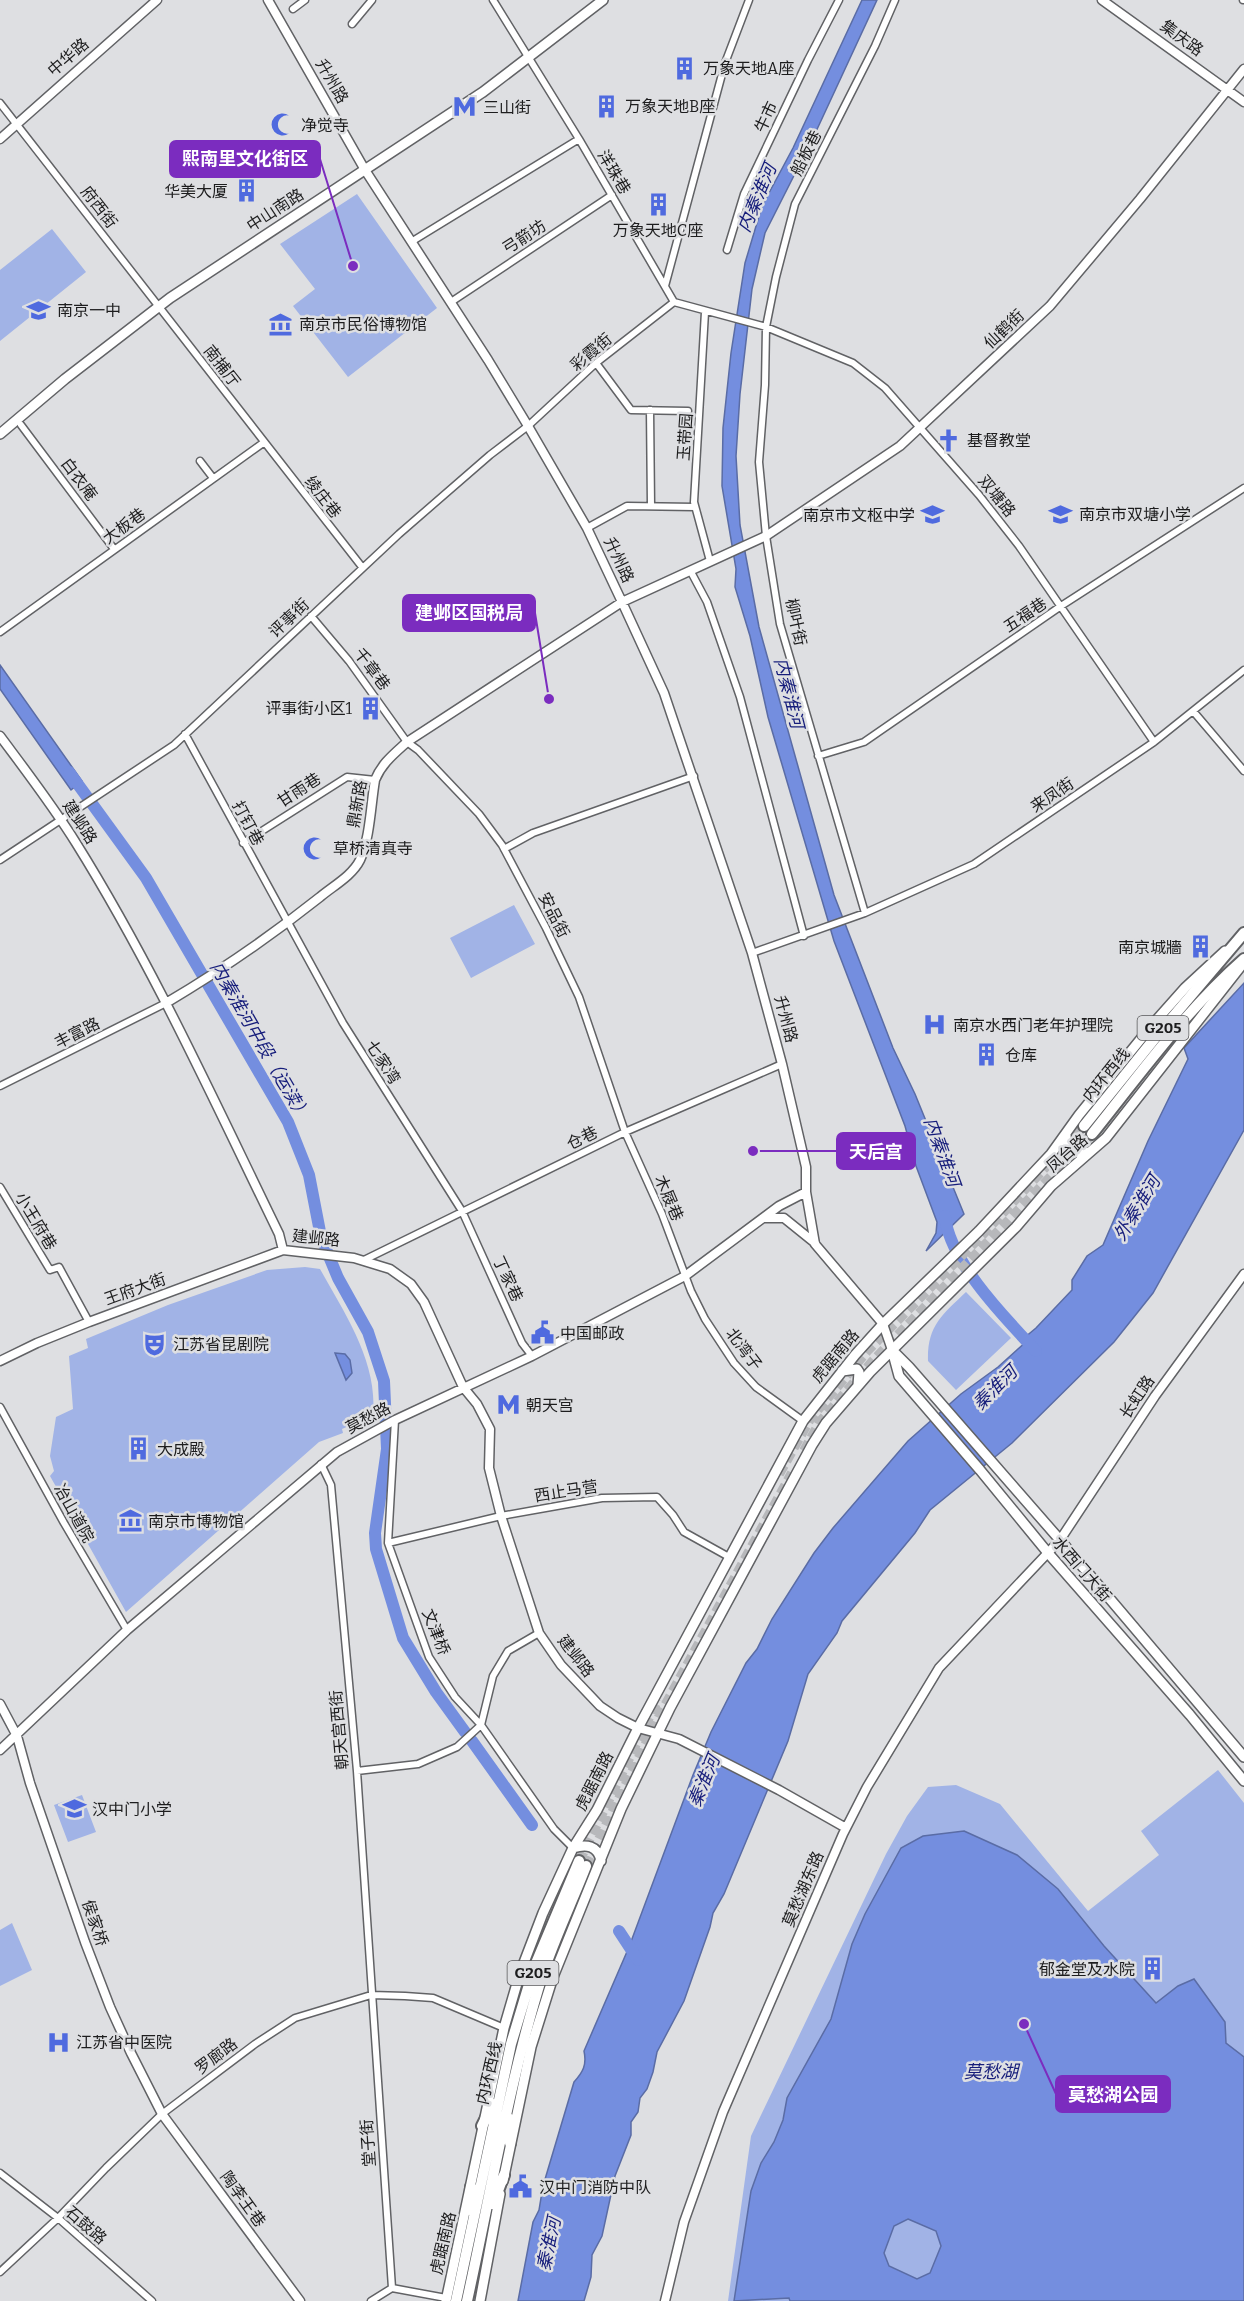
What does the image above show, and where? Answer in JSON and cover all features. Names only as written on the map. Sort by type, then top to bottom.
[{"type":"highway","name":"内环西线","points":[[1244,933],[1088,1130],[1218,981],[1244,960]]},
{"type":"highway","name":"内环西线","points":[[467,2301],[475,2241],[506,2092],[514,2035],[534,1968],[583,1863]]},
{"type":"highway","points":[[506,2092],[510,2143]]},
{"type":"highway","points":[[482,2126],[506,2092]]},
{"type":"highway","points":[[475,2241],[504,2175]]},
{"type":"highway","points":[[471,2187],[475,2241]]},
{"type":"highway","name":"内环西线","points":[[449,2300],[475,2241]]},
{"type":"main road","name":"中华路","points":[[0,139],[158,0]]},
{"type":"main road","name":"升州路","points":[[268,0],[365,170],[528,426],[587,528],[664,693],[694,776],[752,953],[807,1167],[806,1192]]},
{"type":"main road","name":"中山南路","points":[[0,434],[65,379],[159,307],[483,92],[603,0]]},
{"type":"main road","name":"集庆路","points":[[1102,0],[1244,102]]},
{"type":"main road","name":"仙鹤街","points":[[710,561],[766,536],[900,446],[920,428],[1050,306],[1140,200],[1244,69]]},
{"type":"main road","points":[[622,602],[691,572],[710,561]]},
{"type":"main road","name":"鼎新路","points":[[166,1003],[214,975],[288,923],[350,873],[359,863],[364,851],[375,780],[388,759],[407,742],[622,602]]},
{"type":"main road","name":"建邺路","points":[[0,736],[61,820],[111,902],[166,1003],[279,1234],[283,1250],[364,1260],[390,1269],[411,1284],[424,1302],[464,1388],[477,1404],[490,1429],[489,1468],[501,1516],[539,1633],[561,1665],[600,1706],[618,1718],[638,1728],[679,1739],[779,1790],[846,1828]]},
{"type":"main road","name":"凤台路","points":[[883,1324],[979,1231],[1051,1154],[1169,1006],[1209,964],[1233,944]]},
{"type":"main road","name":"凤台路","points":[[892,1350],[996,1248],[1051,1186],[1106,1138],[1153,1081],[1244,960]]},
{"type":"main road","points":[[1066,1134],[1066,1141],[1072,1151],[1079,1154],[1092,1151]]},
{"type":"main road","points":[[806,1192],[815,1244]]},
{"type":"main road","name":"莫愁路","points":[[0,1750],[127,1630],[321,1464],[365,1435],[532,1356],[685,1276],[779,1206],[806,1192]]},
{"type":"main road","points":[[480,2301],[531,2047],[553,1977],[621,1809],[658,1733],[812,1445],[826,1423],[858,1385],[892,1350],[883,1324],[815,1244],[784,1218],[762,1218]]},
{"type":"main road","name":"王府大街","points":[[0,1361],[89,1322],[283,1250]]},
{"type":"main road","name":"长虹路","points":[[1060,1540],[1155,1396],[1244,1274]]},
{"type":"main road","name":"虎踞南路","points":[[449,2300],[482,2126],[504,2028],[520,1973],[535,1933],[573,1848],[597,1810],[638,1728],[803,1421],[883,1324]]},
{"type":"main road","name":"水西门大街","points":[[892,1350],[1060,1540],[1244,1757]]},
{"type":"main road","name":"水西门大街","points":[[892,1350],[899,1376],[1048,1553],[1190,1714],[1244,1781]]},
{"type":"main road","points":[[842,1371],[857,1370],[860,1372],[858,1385]]},
{"type":"main road","name":"莫愁湖东路","points":[[665,2301],[684,2222],[723,2112],[846,1828],[867,1787],[939,1668],[1060,1540]]},
{"type":"main road","name":"侯家桥","points":[[0,1704],[17,1736],[30,1783],[110,2007],[162,2114]]},
{"type":"main road","points":[[573,1848],[584,1845],[593,1847],[600,1854],[601,1861]]},
{"type":"main road","name":"陶李王巷","points":[[162,2114],[300,2301]]},
{"type":"street","points":[[293,9],[305,0]]},
{"type":"street","points":[[352,24],[372,0]]},
{"type":"street","name":"洋珠巷","points":[[493,0],[579,139],[674,302]]},
{"type":"street","points":[[665,286],[725,63],[749,0]]},
{"type":"street","name":"牛市","points":[[727,250],[744,194],[839,0]]},
{"type":"street","name":"船板巷","points":[[766,326],[795,204],[875,45],[895,0]]},
{"type":"street","name":"府西街","points":[[0,103],[159,307]]},
{"type":"street","points":[[411,242],[579,139]]},
{"type":"street","name":"弓箭坊","points":[[451,302],[612,195]]},
{"type":"street","points":[[674,302],[705,312]]},
{"type":"street","name":"彩霞街","points":[[528,426],[596,363],[674,302]]},
{"type":"street","name":"南捕厅","points":[[159,307],[263,442]]},
{"type":"street","name":"双塘路","points":[[705,312],[766,326],[853,363],[885,388],[979,495],[1019,546],[1154,742]]},
{"type":"street","name":"玉带园","points":[[705,312],[695,507],[710,561]]},
{"type":"street","name":"柳叶街","points":[[766,326],[765,385],[759,462],[766,536],[780,624],[862,914]]},
{"type":"street","points":[[596,363],[631,410],[688,411]]},
{"type":"street","points":[[650,410],[651,506]]},
{"type":"street","name":"白衣庵","points":[[21,425],[114,549]]},
{"type":"street","name":"评事街","points":[[0,860],[174,745],[362,567],[490,455],[528,426]]},
{"type":"street","name":"大板巷","points":[[0,632],[263,442]]},
{"type":"street","name":"绫庄巷","points":[[263,442],[362,567]]},
{"type":"street","points":[[200,461],[213,478]]},
{"type":"street","name":"五福巷","points":[[818,756],[864,742],[1061,606],[1244,488]]},
{"type":"street","points":[[587,528],[627,506],[695,507]]},
{"type":"street","points":[[691,572],[707,602],[740,697],[804,936],[752,953]]},
{"type":"street","name":"千章巷","points":[[311,616],[349,661],[407,742]]},
{"type":"street","name":"来凤街","points":[[804,936],[862,914],[974,864],[1154,742],[1244,670]]},
{"type":"street","points":[[1193,711],[1244,771]]},
{"type":"street","name":"打钉巷","points":[[185,734],[288,923]]},
{"type":"street","name":"安品街","points":[[407,742],[418,750],[479,814],[504,849],[546,927],[579,997],[625,1132]]},
{"type":"street","points":[[504,849],[533,834],[694,776]]},
{"type":"street","name":"甘雨巷","points":[[243,843],[347,777],[375,780]]},
{"type":"street","name":"七家湾","points":[[288,923],[354,1041],[462,1211]]},
{"type":"street","name":"丰富路","points":[[0,1086],[166,1003]]},
{"type":"street","name":"仓巷","points":[[364,1260],[625,1132],[782,1064]]},
{"type":"street","name":"木屐巷","points":[[625,1132],[662,1214],[685,1276]]},
{"type":"street","name":"小王府巷","points":[[0,1187],[50,1270],[59,1268],[89,1322]]},
{"type":"street","name":"丁家巷","points":[[462,1211],[522,1342],[532,1356]]},
{"type":"street","name":"北湾子","points":[[685,1276],[705,1319],[734,1363],[756,1388],[803,1421]]},
{"type":"street","name":"冶山道院","points":[[0,1407],[127,1630]]},
{"type":"street","name":"文津桥","points":[[395,1420],[388,1543],[429,1658],[455,1697],[481,1725],[554,1829],[573,1848]]},
{"type":"street","name":"朝天宫西街","points":[[321,1464],[331,1485],[357,1771],[371,1995]]},
{"type":"street","name":"西止马营","points":[[388,1543],[501,1516],[602,1498],[657,1497],[684,1532],[729,1557]]},
{"type":"street","points":[[357,1771],[418,1764],[457,1747],[481,1725],[492,1676],[508,1651],[539,1633]]},
{"type":"street","name":"罗廊路","points":[[0,2272],[58,2218],[162,2114],[255,2044],[295,2018],[371,1995],[433,1998],[504,2028]]},
{"type":"street","name":"堂子街","points":[[371,1995],[392,2288]]},
{"type":"street","name":"石鼓路","points":[[0,2173],[58,2218],[152,2301]]},
{"type":"street","points":[[371,2301],[392,2288],[449,2300]]},
{"type":"shaded area","points":[[357,194],[437,308],[348,377],[293,306],[315,289],[280,244]]},
{"type":"shaded area","points":[[52,229],[86,272],[0,341],[0,270]]},
{"type":"shaded area","points":[[514,905],[535,944],[471,978],[450,938]]},
{"type":"shaded area","points":[[305,1267],[320,1269],[358,1339],[370,1376],[373,1415],[342,1429],[343,1433],[319,1442],[126,1612],[50,1476],[54,1471],[50,1456],[56,1417],[73,1409],[69,1356],[88,1348],[86,1339],[168,1305],[267,1270]]},
{"type":"shaded area","points":[[966,1292],[1011,1338],[956,1390],[928,1361],[928,1349],[933,1330],[938,1322]]},
{"type":"shaded area","name":"莫愁湖","points":[[1218,1770],[1244,1803],[1244,2301],[728,2301],[751,2136],[886,1854],[907,1816],[928,1787],[956,1785],[1000,1804],[1088,1911],[1159,1855],[1141,1831]]},
{"type":"shaded area","points":[[82,1795],[96,1832],[68,1842],[54,1805]]},
{"type":"shaded area","points":[[12,1923],[32,1970],[0,1986],[0,1930]]},
{"type":"water","points":[[862,0],[877,0],[813,138],[765,233],[752,289],[740,394],[736,456],[740,525],[759,627],[834,895],[893,1048],[915,1094],[964,1214],[926,1251],[936,1233],[937,1222],[916,1166],[905,1126],[834,941],[768,717],[750,636],[735,587],[736,569],[722,486],[723,428],[731,353],[745,263],[762,206],[793,148]]},
{"type":"water","points":[[0,665],[82,781],[71,790],[0,689]]},
{"type":"water","points":[[1244,983],[1244,1130],[1153,1293],[1114,1342],[1012,1443],[930,1510],[915,1533],[842,1621],[837,1633],[808,1674],[788,1741],[724,1894],[713,1913],[684,2001],[657,2052],[647,2089],[640,2098],[638,2112],[631,2122],[631,2135],[615,2176],[602,2236],[592,2255],[591,2277],[584,2301],[518,2301],[533,2222],[539,2210],[543,2186],[574,2082],[584,2068],[584,2051],[629,1947],[693,1775],[711,1732],[746,1663],[757,1649],[772,1619],[814,1553],[908,1441],[961,1394],[998,1367],[1027,1341],[1024,1338],[1072,1290],[1072,1280],[1087,1256],[1103,1245],[1148,1141],[1188,1059],[1184,1048]]},
{"type":"water","points":[[335,1353],[345,1354],[350,1360],[352,1373],[346,1380]]},
{"type":"water","name":"莫愁湖","points":[[964,1831],[1017,1855],[1058,1889],[1104,1946],[1156,2003],[1178,1986],[1194,1979],[1225,2022],[1226,2043],[1244,2057],[1244,2301],[790,2301],[789,2298],[734,2301],[751,2191],[761,2163],[774,2142],[783,2120],[787,2098],[831,2019],[852,1944],[865,1914],[901,1848],[923,1836]],"holes":[[[908,2219],[936,2231],[941,2246],[930,2273],[917,2279],[889,2266],[884,2253],[894,2226]]]},
{"type":"waterway","name":"内秦淮河中段（运渎）","points":[[69,772],[146,878],[288,1122],[309,1175],[321,1237],[338,1278],[368,1332],[384,1381],[387,1449],[375,1533],[376,1549],[403,1638],[436,1692],[465,1732]]},
{"type":"waterway","name":"内秦淮河","points":[[945,1216],[949,1233],[967,1270],[995,1306],[1036,1351]]},
{"type":"waterway","points":[[472,1741],[532,1825]]},
{"type":"waterway","points":[[619,1931],[638,1960]]},
{"type":"tunnel","points":[[779,1474],[810,1419],[867,1351],[982,1235],[1084,1126]]},
{"type":"tunnel","points":[[804,1451],[820,1422],[872,1362],[1092,1134]]},
{"type":"tunnel","points":[[586,1866],[661,1713],[792,1473]]},
{"type":"tunnel","points":[[579,1861],[658,1699]]},
{"type":"place","name":"万象天地A座","points":[[685,68]]},
{"type":"place","name":"万象天地B座","points":[[607,106]]},
{"type":"place","name":"三山街","points":[[465,107]]},
{"type":"place","name":"净觉寺","points":[[283,125]]},
{"type":"place","name":"华美大厦","points":[[246,191]]},
{"type":"place","name":"万象天地C座","points":[[658,205]]},
{"type":"place","name":"熙南里文化街区","points":[[353,266]]},
{"type":"place","name":"南京一中","points":[[39,310]]},
{"type":"place","name":"南京市民俗博物馆","points":[[281,324]]},
{"type":"place","name":"基督教堂","points":[[949,440]]},
{"type":"place","name":"南京市双塘小学","points":[[1061,514]]},
{"type":"place","name":"南京市文枢中学","points":[[933,515]]},
{"type":"place","name":"建邺区国税局","points":[[549,699]]},
{"type":"place","name":"评事街小区1","points":[[370,708]]},
{"type":"place","name":"草桥清真寺","points":[[315,848]]},
{"type":"place","name":"南京城牆","points":[[1200,947]]},
{"type":"place","name":"南京水西门老年护理院","points":[[935,1025]]},
{"type":"place","name":"仓库","points":[[987,1055]]},
{"type":"place","name":"天后宫","points":[[753,1151]]},
{"type":"place","name":"中国邮政","points":[[542,1333]]},
{"type":"place","name":"江苏省昆剧院","points":[[155,1344]]},
{"type":"place","name":"朝天宫","points":[[508,1405]]},
{"type":"place","name":"大成殿","points":[[139,1449]]},
{"type":"place","name":"南京市博物馆","points":[[130,1521]]},
{"type":"place","name":"汉中门小学","points":[[74,1809]]},
{"type":"place","name":"郁金堂及水院","points":[[1153,1969]]},
{"type":"place","name":"莫愁湖公园","points":[[1024,2024]]},
{"type":"place","name":"江苏省中医院","points":[[58,2042]]},
{"type":"place","name":"汉中门消防中队","points":[[521,2187]]},
{"type":"water label","name":"外秦淮河","points":[[1137,1208]]},
{"type":"water label","name":"秦淮河","points":[[995,1388]]},
{"type":"water label","name":"秦淮河","points":[[704,1781]]},
{"type":"water label","name":"秦淮河","points":[[549,2244]]}]
